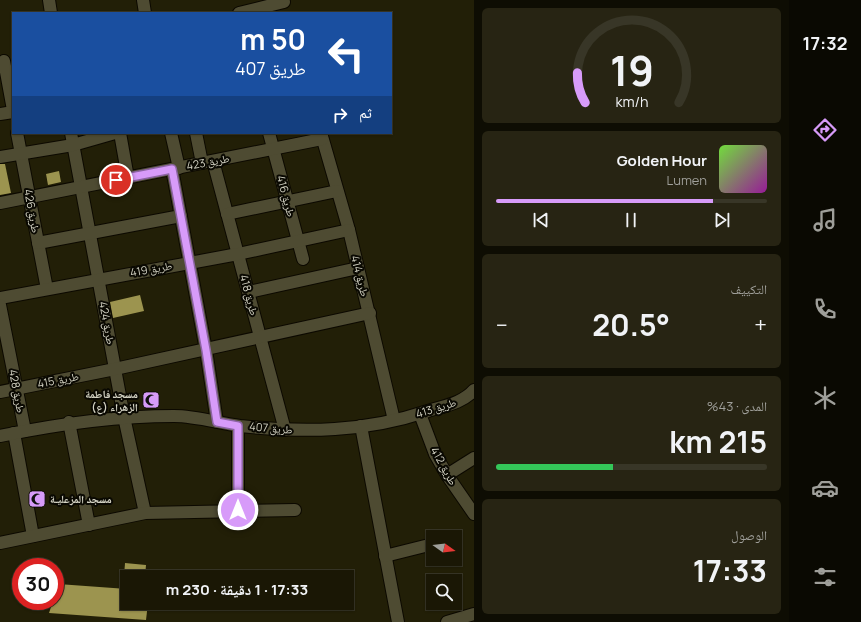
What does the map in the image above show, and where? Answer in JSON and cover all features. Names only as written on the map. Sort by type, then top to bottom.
[{"type":"street","points":[[49,0],[51,12]]},
{"type":"street","points":[[143,0],[145,12]]},
{"type":"street","points":[[245,12],[285,5]]},
{"type":"street","points":[[6,60],[12,104]]},
{"type":"street","points":[[0,114],[12,111]]},
{"type":"street","name":"طريق 426","points":[[17,134],[47,289]]},
{"type":"street","points":[[0,157],[21,154],[72,139],[108,134]]},
{"type":"street","points":[[120,134],[128,178]]},
{"type":"street","points":[[171,134],[181,216],[206,350],[217,422]]},
{"type":"street","name":"طريق 418","points":[[196,134],[227,214],[285,430]]},
{"type":"street","name":"طريق 416","points":[[269,134],[303,259]]},
{"type":"street","name":"طريق 423","points":[[0,203],[274,149],[322,136]]},
{"type":"street","name":"طريق 414","points":[[322,136],[349,230],[370,313],[394,420]]},
{"type":"street","name":"طريق 424","points":[[72,139],[124,417],[145,513]]},
{"type":"street","points":[[227,214],[337,191]]},
{"type":"street","points":[[38,243],[181,216]]},
{"type":"street","name":"طريق 419","points":[[0,298],[98,278],[238,254],[349,230]]},
{"type":"street","points":[[249,292],[358,268]]},
{"type":"street","name":"طريق 428","points":[[0,305],[17,388],[20,432]]},
{"type":"street","name":"طريق 415","points":[[0,392],[206,350],[370,313]]},
{"type":"street","name":"طريق 413","points":[[394,420],[420,414],[472,397]]},
{"type":"street","name":"طريق 412","points":[[420,414],[435,454],[447,475],[474,514]]},
{"type":"street","name":"طريق 407","points":[[0,436],[69,422],[124,417],[176,416],[238,426],[285,430],[326,431],[394,420]]},
{"type":"street","points":[[69,422],[89,525]]},
{"type":"street","points":[[238,426],[238,510]]},
{"type":"street","points":[[361,426],[398,622]]},
{"type":"street","points":[[20,432],[33,536]]},
{"type":"street","points":[[447,475],[474,458]]},
{"type":"street","points":[[0,543],[145,513],[295,510]]},
{"type":"street","points":[[385,556],[426,546]]},
{"type":"street","points":[[446,622],[474,614]]},
{"type":"building","points":[[0,164],[5,164],[11,193],[0,195]]},
{"type":"building","points":[[59,171],[61,182],[48,185],[46,174]]},
{"type":"building","points":[[140,295],[144,311],[113,318],[110,302]]},
{"type":"building","points":[[125,563],[146,565],[146,570],[124,570]]},
{"type":"building","points":[[64,584],[120,588],[120,610],[147,610],[146,620],[49,613],[50,610],[64,610]]},
{"type":"place","name":"مسجد فاطمة الزهراء (ع)","points":[[151,400]]},
{"type":"place","name":"مسجد المزعليـة","points":[[37,499]]},
{"type":"route","points":[[116,180],[172,169],[206,350],[217,422],[238,426],[238,510]]}]
